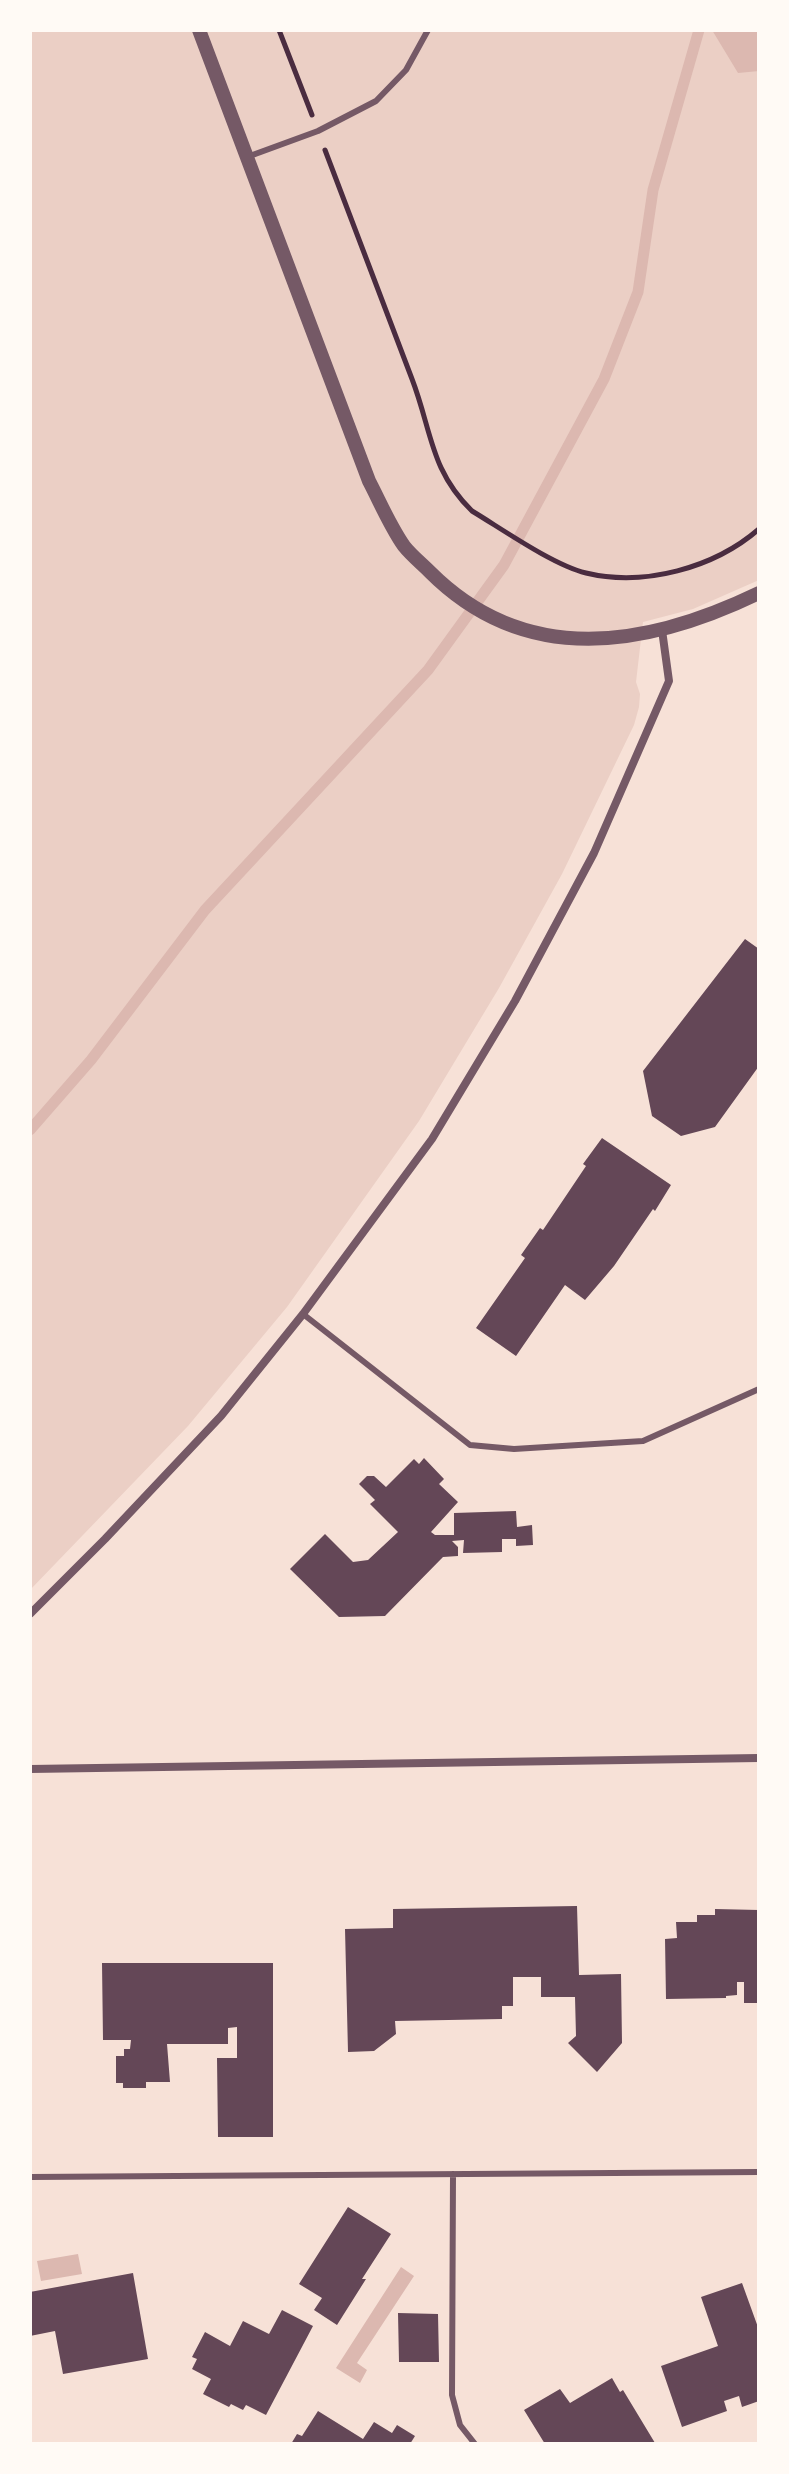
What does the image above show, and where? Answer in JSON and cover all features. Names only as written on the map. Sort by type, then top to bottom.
[{"type":"street","points":[[199,30],[369,481],[405,547],[454,596],[495,619],[556,638],[607,639],[662,630],[725,609],[759,593]]},
{"type":"street","points":[[30,1614],[221,1416],[303,1314],[432,1139],[515,1001],[587,866],[669,681],[662,630]]},
{"type":"street","points":[[30,1769],[759,1758]]},
{"type":"lane","points":[[247,157],[318,131],[376,101],[406,70],[428,30]]},
{"type":"lane","points":[[303,1314],[470,1445],[514,1449],[643,1441],[759,1389]]},
{"type":"lane","points":[[30,2177],[759,2172]]},
{"type":"lane","points":[[453,2174],[452,2395],[460,2425],[475,2444]]},
{"type":"path","points":[[279,30],[311,114]]},
{"type":"path","points":[[327,156],[414,385],[440,471],[472,511],[565,565],[585,573],[620,578],[665,574],[714,559],[759,529]]},
{"type":"shaded area","points":[[30,30],[759,30],[759,580],[693,609],[643,622],[636,682],[640,694],[639,707],[634,725],[562,874],[499,988],[419,1121],[287,1307],[188,1426],[30,1590]]},
{"type":"shaded area","points":[[712,30],[759,30],[759,71],[738,73]]},
{"type":"shaded area","points":[[78,2254],[82,2274],[41,2281],[37,2261]]},
{"type":"shaded area","points":[[401,2267],[414,2276],[357,2363],[367,2370],[360,2383],[336,2368]]},
{"type":"building","points":[[745,939],[759,949],[759,1066],[715,1127],[681,1136],[652,1116],[643,1071]]},
{"type":"building","points":[[602,1138],[671,1185],[614,1266],[585,1300],[565,1285],[516,1356],[476,1328],[525,1258],[521,1255],[540,1228],[543,1230]]},
{"type":"building","points":[[424,1458],[444,1479],[439,1484],[458,1502],[431,1532],[435,1535],[454,1535],[454,1513],[516,1511],[517,1527],[532,1525],[533,1545],[516,1546],[516,1539],[502,1539],[502,1552],[463,1553],[464,1540],[452,1541],[458,1547],[458,1556],[443,1557],[385,1616],[339,1617],[290,1569],[325,1534],[353,1562],[368,1560],[398,1532],[370,1504],[375,1500],[359,1484],[367,1476],[374,1476],[386,1487],[414,1459],[419,1464]]},
{"type":"building","points":[[577,1906],[579,1975],[621,1974],[622,2043],[597,2072],[568,2043],[576,2036],[575,1997],[541,1997],[541,1977],[513,1977],[513,2006],[502,2006],[502,2019],[395,2021],[396,2034],[374,2051],[348,2052],[345,1929],[393,1928],[393,1909]]},
{"type":"building","points":[[715,1909],[759,1910],[759,2003],[744,2003],[744,1982],[737,1982],[737,1995],[726,1998],[666,1999],[665,1939],[677,1938],[676,1922],[697,1922],[697,1915],[715,1915]]},
{"type":"building","points":[[102,1963],[273,1963],[273,2137],[218,2137],[217,2058],[237,2058],[237,2027],[228,2028],[228,2044],[167,2044],[170,2082],[146,2082],[146,2088],[123,2088],[123,2083],[116,2083],[116,2056],[124,2056],[124,2049],[130,2049],[131,2040],[103,2040]]},
{"type":"building","points":[[348,2207],[391,2234],[337,2325],[314,2310],[322,2298],[299,2284]]},
{"type":"building","points":[[133,2273],[148,2359],[63,2374],[55,2331],[30,2336],[30,2292]]},
{"type":"building","points":[[742,2283],[759,2330],[759,2401],[742,2407],[739,2396],[724,2401],[727,2411],[682,2427],[661,2366],[718,2346],[701,2297]]},
{"type":"building","points":[[282,2310],[313,2326],[266,2415],[246,2405],[243,2410],[231,2404],[229,2407],[203,2394],[211,2379],[192,2369],[197,2359],[192,2357],[205,2332],[230,2346],[243,2321],[269,2334]]},
{"type":"building","points":[[398,2313],[438,2314],[439,2362],[399,2362]]},
{"type":"building","points":[[612,2378],[620,2392],[623,2390],[655,2443],[545,2444],[524,2410],[560,2389],[570,2403]]},
{"type":"building","points":[[318,2411],[363,2439],[374,2422],[392,2433],[397,2425],[415,2436],[410,2444],[291,2444],[297,2434],[302,2436]]},
{"type":"waterway","points":[[30,1130],[91,1060],[205,910],[428,670],[504,565],[604,379],[638,292],[653,190],[699,30]]}]
